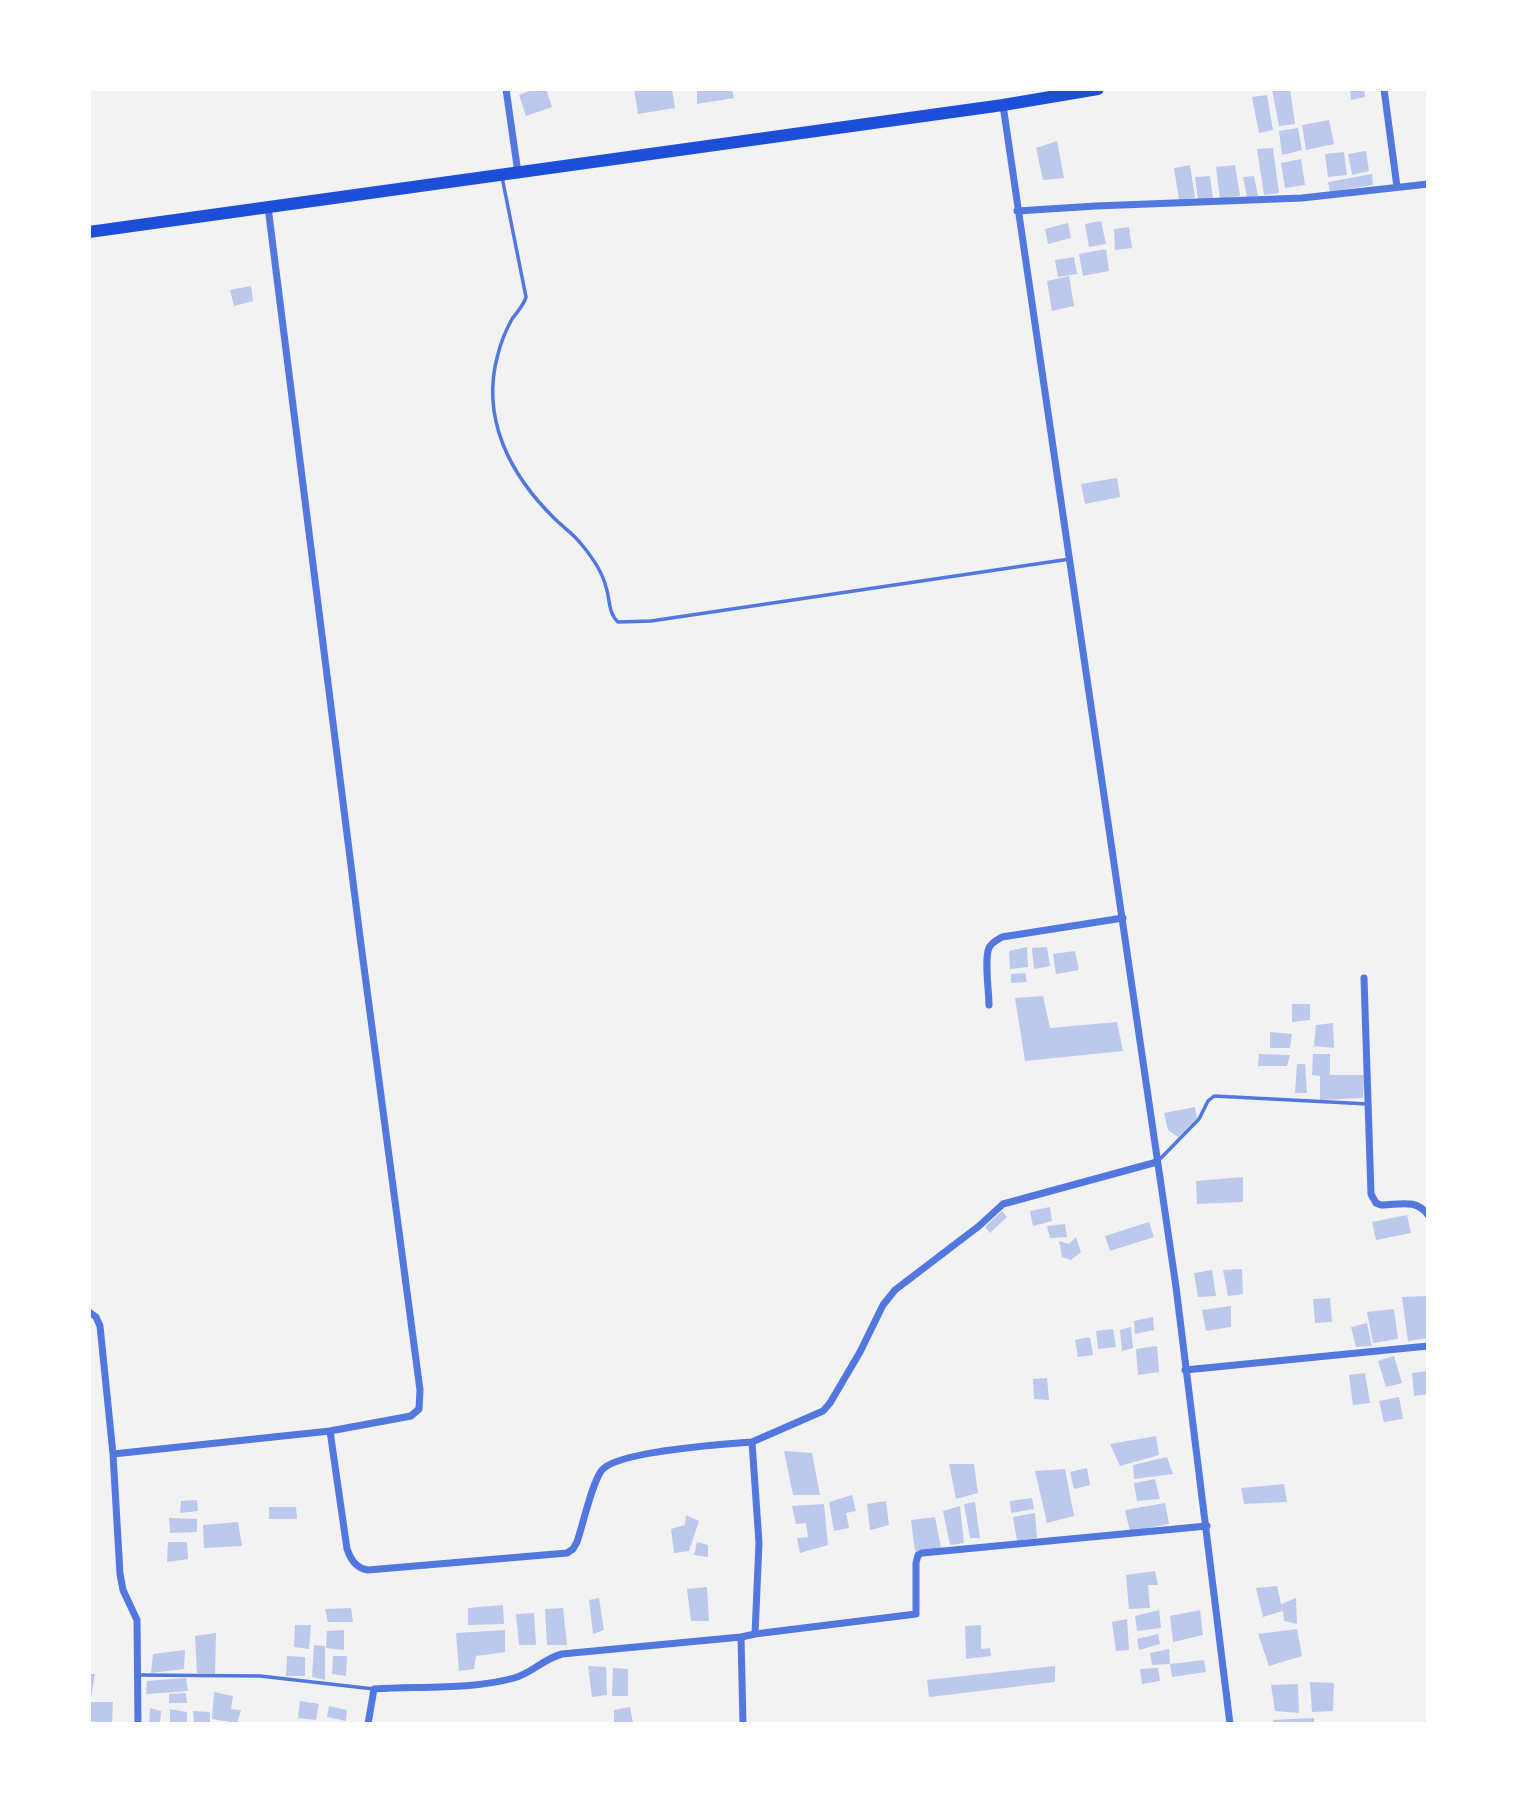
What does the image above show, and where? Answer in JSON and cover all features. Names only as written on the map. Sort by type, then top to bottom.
[{"type":"main road","points":[[89,232],[1003,105],[1098,89]]},
{"type":"street","points":[[506,89],[518,173]]},
{"type":"street","points":[[1384,89],[1397,187]]},
{"type":"street","points":[[1003,105],[1123,918],[1207,1526],[1230,1724]]},
{"type":"street","points":[[1017,211],[1302,198],[1428,184]]},
{"type":"street","points":[[113,1454],[330,1431],[411,1416],[419,1409],[420,1390],[268,207]]},
{"type":"street","points":[[989,1004],[987,956],[993,942],[1002,937],[1123,918]]},
{"type":"street","points":[[1364,978],[1371,1194],[1376,1203],[1381,1205],[1413,1203],[1428,1215]]},
{"type":"street","points":[[330,1431],[347,1549],[351,1560],[360,1569],[567,1553],[577,1542],[599,1475],[608,1465],[659,1451],[752,1441],[823,1411],[831,1403],[868,1338],[883,1305],[895,1290],[979,1226],[1003,1204],[1157,1162]]},
{"type":"street","points":[[89,1312],[96,1317],[100,1326],[113,1454],[120,1574],[123,1590],[137,1620],[138,1724]]},
{"type":"street","points":[[1185,1370],[1428,1346]]},
{"type":"street","points":[[752,1441],[759,1543],[755,1634]]},
{"type":"street","points":[[368,1724],[373,1689],[492,1683],[520,1676],[546,1659],[562,1654],[741,1637],[916,1614],[916,1563],[918,1555],[922,1553],[1207,1526]]},
{"type":"street","points":[[741,1637],[743,1724]]},
{"type":"lane","points":[[502,175],[526,297],[505,335],[496,362],[493,393],[498,432],[512,466],[524,484],[555,519],[573,534],[599,569],[614,618],[618,622],[651,621],[1070,559]]},
{"type":"lane","points":[[1157,1162],[1199,1119],[1208,1101],[1214,1096],[1368,1104]]},
{"type":"lane","points":[[139,1675],[260,1676],[373,1689]]},
{"type":"building","points":[[535,89],[546,89],[552,107],[526,116],[519,95]]},
{"type":"building","points":[[634,89],[672,89],[675,108],[638,114]]},
{"type":"building","points":[[697,89],[732,89],[734,98],[697,104]]},
{"type":"building","points":[[1272,89],[1290,89],[1295,124],[1279,126]]},
{"type":"building","points":[[1350,89],[1364,89],[1365,97],[1351,100]]},
{"type":"building","points":[[1267,95],[1273,130],[1259,133],[1252,97]]},
{"type":"building","points":[[1329,120],[1334,144],[1306,150],[1302,125]]},
{"type":"building","points":[[1298,128],[1302,150],[1282,155],[1279,131]]},
{"type":"building","points":[[1057,141],[1064,178],[1043,180],[1036,148]]},
{"type":"building","points":[[1273,148],[1279,193],[1264,195],[1257,149]]},
{"type":"building","points":[[1366,151],[1369,171],[1352,175],[1348,154]]},
{"type":"building","points":[[1344,152],[1347,175],[1328,177],[1325,154]]},
{"type":"building","points":[[1301,159],[1305,185],[1285,188],[1281,163]]},
{"type":"building","points":[[1190,165],[1195,198],[1179,200],[1174,168]]},
{"type":"building","points":[[1235,165],[1240,196],[1220,199],[1216,167]]},
{"type":"building","points":[[1372,174],[1373,185],[1330,192],[1328,182]]},
{"type":"building","points":[[1210,176],[1213,198],[1198,200],[1195,177]]},
{"type":"building","points":[[1254,176],[1258,196],[1247,197],[1243,177]]},
{"type":"building","points":[[1101,221],[1106,244],[1089,247],[1085,224]]},
{"type":"building","points":[[1068,223],[1071,238],[1048,244],[1045,229]]},
{"type":"building","points":[[1129,227],[1132,248],[1115,250],[1114,229]]},
{"type":"building","points":[[1106,249],[1109,271],[1083,276],[1079,254]]},
{"type":"building","points":[[1074,257],[1077,274],[1058,277],[1055,260]]},
{"type":"building","points":[[1069,276],[1074,306],[1052,311],[1047,281]]},
{"type":"building","points":[[251,286],[253,301],[234,306],[230,290]]},
{"type":"building","points":[[1117,478],[1120,497],[1085,504],[1081,484]]},
{"type":"building","points":[[1027,947],[1028,967],[1010,969],[1009,951]]},
{"type":"building","points":[[1047,947],[1050,966],[1034,969],[1032,948]]},
{"type":"building","points":[[1075,951],[1079,970],[1056,974],[1053,954]]},
{"type":"building","points":[[1025,973],[1027,982],[1011,983],[1011,974]]},
{"type":"building","points":[[1043,996],[1050,1028],[1117,1022],[1123,1051],[1025,1061],[1015,998]]},
{"type":"building","points":[[1292,1004],[1310,1004],[1310,1020],[1292,1022]]},
{"type":"building","points":[[1333,1023],[1334,1048],[1314,1046],[1316,1025]]},
{"type":"building","points":[[1270,1032],[1292,1034],[1290,1048],[1270,1048]]},
{"type":"building","points":[[1259,1054],[1290,1055],[1287,1066],[1258,1066]]},
{"type":"building","points":[[1313,1054],[1330,1054],[1330,1075],[1364,1075],[1363,1098],[1320,1100],[1320,1076],[1312,1075]]},
{"type":"building","points":[[1297,1064],[1305,1064],[1307,1093],[1295,1093]]},
{"type":"building","points":[[1195,1107],[1197,1118],[1178,1137],[1168,1130],[1164,1113]]},
{"type":"building","points":[[1243,1177],[1243,1202],[1197,1204],[1196,1181]]},
{"type":"building","points":[[1050,1207],[1052,1221],[1033,1226],[1030,1211]]},
{"type":"building","points":[[1002,1211],[1007,1217],[990,1233],[985,1227]]},
{"type":"building","points":[[1407,1215],[1411,1233],[1376,1240],[1372,1222]]},
{"type":"building","points":[[1149,1222],[1154,1237],[1110,1251],[1105,1236]]},
{"type":"building","points":[[1065,1224],[1067,1237],[1050,1238],[1047,1226]]},
{"type":"building","points":[[1076,1237],[1081,1252],[1071,1260],[1062,1257],[1059,1241],[1069,1244]]},
{"type":"building","points":[[1242,1269],[1243,1294],[1228,1296],[1223,1270]]},
{"type":"building","points":[[1212,1270],[1216,1296],[1198,1297],[1194,1273]]},
{"type":"building","points":[[1428,1296],[1428,1338],[1408,1341],[1402,1297]]},
{"type":"building","points":[[1330,1298],[1332,1322],[1315,1323],[1313,1299]]},
{"type":"building","points":[[1231,1306],[1231,1327],[1206,1331],[1202,1310]]},
{"type":"building","points":[[1394,1309],[1398,1339],[1373,1343],[1367,1312]]},
{"type":"building","points":[[1153,1317],[1154,1330],[1135,1334],[1134,1321]]},
{"type":"building","points":[[1367,1323],[1372,1346],[1356,1347],[1351,1327]]},
{"type":"building","points":[[1131,1327],[1133,1348],[1122,1351],[1120,1330]]},
{"type":"building","points":[[1113,1329],[1116,1347],[1098,1349],[1096,1331]]},
{"type":"building","points":[[1090,1337],[1093,1355],[1078,1357],[1075,1340]]},
{"type":"building","points":[[1157,1346],[1159,1372],[1138,1375],[1136,1349]]},
{"type":"building","points":[[1394,1356],[1402,1383],[1386,1387],[1378,1361]]},
{"type":"building","points":[[1428,1371],[1428,1394],[1414,1396],[1412,1373]]},
{"type":"building","points":[[1365,1373],[1370,1403],[1353,1405],[1349,1375]]},
{"type":"building","points":[[1047,1378],[1049,1400],[1034,1399],[1033,1379]]},
{"type":"building","points":[[1399,1397],[1403,1419],[1384,1422],[1379,1401]]},
{"type":"building","points":[[1156,1436],[1159,1455],[1120,1466],[1110,1444]]},
{"type":"building","points":[[784,1451],[812,1453],[820,1495],[793,1495]]},
{"type":"building","points":[[1167,1457],[1173,1474],[1134,1479],[1133,1465]]},
{"type":"building","points":[[949,1464],[974,1464],[978,1493],[956,1499]]},
{"type":"building","points":[[1087,1468],[1090,1485],[1074,1489],[1070,1472]]},
{"type":"building","points":[[1065,1469],[1074,1516],[1047,1523],[1035,1471]]},
{"type":"building","points":[[1155,1479],[1160,1499],[1137,1501],[1134,1483]]},
{"type":"building","points":[[1284,1484],[1287,1502],[1244,1504],[1241,1488]]},
{"type":"building","points":[[852,1495],[856,1511],[846,1513],[849,1528],[834,1531],[829,1502]]},
{"type":"building","points":[[1032,1498],[1034,1509],[1011,1513],[1010,1501]]},
{"type":"building","points":[[197,1500],[198,1511],[180,1513],[181,1501]]},
{"type":"building","points":[[886,1501],[889,1525],[870,1530],[867,1504]]},
{"type":"building","points":[[975,1502],[980,1538],[970,1538],[964,1504]]},
{"type":"building","points":[[1165,1503],[1169,1524],[1130,1532],[1125,1510]]},
{"type":"building","points":[[824,1504],[828,1545],[800,1553],[797,1538],[808,1537],[806,1523],[796,1524],[792,1506]]},
{"type":"building","points":[[960,1506],[964,1543],[950,1545],[943,1511]]},
{"type":"building","points":[[269,1507],[296,1507],[297,1519],[269,1519]]},
{"type":"building","points":[[1035,1513],[1037,1538],[1017,1541],[1013,1517]]},
{"type":"building","points":[[686,1515],[699,1521],[689,1551],[674,1553],[671,1529],[685,1525]]},
{"type":"building","points":[[935,1517],[941,1548],[915,1551],[911,1520]]},
{"type":"building","points":[[169,1518],[197,1519],[197,1532],[170,1533]]},
{"type":"building","points":[[238,1522],[242,1546],[204,1548],[203,1525]]},
{"type":"building","points":[[168,1542],[187,1542],[188,1559],[167,1562]]},
{"type":"building","points":[[697,1542],[708,1545],[708,1557],[694,1555]]},
{"type":"building","points":[[1155,1571],[1158,1585],[1148,1585],[1150,1608],[1129,1609],[1126,1575]]},
{"type":"building","points":[[1277,1586],[1281,1604],[1296,1598],[1297,1624],[1284,1621],[1283,1611],[1263,1617],[1256,1588]]},
{"type":"building","points":[[707,1587],[709,1621],[691,1621],[687,1589]]},
{"type":"building","points":[[599,1598],[604,1630],[593,1634],[589,1600]]},
{"type":"building","points":[[503,1605],[504,1624],[468,1625],[468,1608]]},
{"type":"building","points":[[351,1608],[353,1622],[328,1622],[325,1609]]},
{"type":"building","points":[[563,1608],[567,1645],[547,1645],[545,1609]]},
{"type":"building","points":[[1159,1610],[1161,1628],[1137,1631],[1135,1616]]},
{"type":"building","points":[[1200,1610],[1203,1635],[1173,1642],[1170,1616]]},
{"type":"building","points":[[534,1613],[536,1645],[519,1645],[516,1614]]},
{"type":"building","points":[[1127,1619],[1129,1650],[1116,1651],[1112,1622]]},
{"type":"building","points":[[295,1625],[311,1625],[309,1649],[294,1647]]},
{"type":"building","points":[[981,1625],[981,1649],[990,1648],[991,1656],[966,1659],[965,1626]]},
{"type":"building","points":[[1297,1629],[1302,1656],[1269,1666],[1258,1634]]},
{"type":"building","points":[[344,1630],[344,1650],[326,1648],[327,1631]]},
{"type":"building","points":[[505,1630],[505,1652],[476,1656],[474,1669],[459,1671],[456,1633]]},
{"type":"building","points":[[216,1633],[215,1674],[197,1673],[195,1636]]},
{"type":"building","points":[[1158,1634],[1160,1644],[1139,1650],[1137,1639]]},
{"type":"building","points":[[314,1645],[325,1646],[325,1680],[312,1677]]},
{"type":"building","points":[[1169,1649],[1170,1664],[1152,1665],[1150,1653]]},
{"type":"building","points":[[185,1650],[184,1669],[151,1673],[153,1654]]},
{"type":"building","points":[[287,1656],[305,1657],[305,1676],[286,1676]]},
{"type":"building","points":[[333,1656],[347,1656],[346,1676],[332,1674]]},
{"type":"building","points":[[1204,1660],[1206,1672],[1172,1677],[1170,1664]]},
{"type":"building","points":[[588,1666],[606,1667],[607,1695],[592,1697]]},
{"type":"building","points":[[1055,1666],[1055,1682],[929,1697],[927,1680]]},
{"type":"building","points":[[613,1668],[628,1669],[628,1696],[612,1696]]},
{"type":"building","points":[[1158,1668],[1160,1681],[1142,1684],[1140,1669]]},
{"type":"building","points":[[89,1674],[95,1674],[91,1697],[89,1697]]},
{"type":"building","points":[[186,1678],[188,1691],[146,1694],[147,1681]]},
{"type":"building","points":[[1310,1682],[1334,1683],[1333,1711],[1312,1712]]},
{"type":"building","points":[[1298,1684],[1299,1713],[1275,1711],[1271,1685]]},
{"type":"building","points":[[214,1692],[233,1696],[231,1709],[241,1710],[237,1723],[212,1719]]},
{"type":"building","points":[[186,1693],[187,1703],[169,1703],[169,1694]]},
{"type":"building","points":[[300,1701],[319,1704],[316,1720],[298,1718]]},
{"type":"building","points":[[89,1702],[113,1702],[112,1724],[89,1721]]},
{"type":"building","points":[[329,1706],[347,1710],[346,1721],[327,1717]]},
{"type":"building","points":[[630,1707],[633,1723],[614,1724],[614,1710]]},
{"type":"building","points":[[150,1708],[161,1711],[160,1724],[149,1724]]},
{"type":"building","points":[[170,1709],[187,1712],[187,1724],[170,1724]]},
{"type":"building","points":[[193,1711],[210,1712],[210,1724],[194,1724]]},
{"type":"building","points":[[1314,1718],[1314,1724],[1274,1724],[1273,1720]]}]
